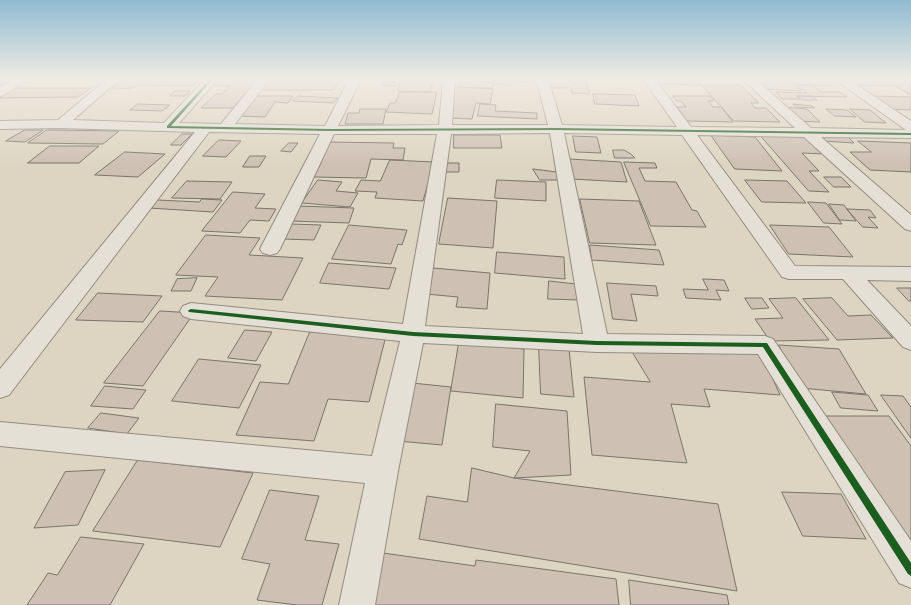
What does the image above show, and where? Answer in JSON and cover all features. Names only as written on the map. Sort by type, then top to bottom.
[{"type":"street","points":[[61,124],[81,107]]},
{"type":"street","points":[[168,127],[186,107]]},
{"type":"street","points":[[224,129],[241,107]]},
{"type":"street","points":[[270,249],[341,107]]},
{"type":"street","points":[[357,605],[383,471],[413,334],[445,130],[446,107]]},
{"type":"street","points":[[550,107],[556,129],[597,343]]},
{"type":"street","points":[[669,107],[788,272],[911,274]]},
{"type":"street","points":[[780,107],[911,225]]},
{"type":"street","points":[[882,107],[911,127]]},
{"type":"street","points":[[0,125],[61,124],[204,129],[556,129],[911,134]]},
{"type":"street","points":[[0,388],[204,129]]},
{"type":"street","points":[[848,272],[911,341]]},
{"type":"street","points":[[191,311],[413,334],[597,343],[765,345],[911,571]]},
{"type":"street","points":[[0,434],[383,471]]},
{"type":"building","points":[[134,107],[167,107],[162,111],[130,110]]},
{"type":"building","points":[[202,107],[234,107],[233,108]]},
{"type":"building","points":[[245,107],[272,107],[265,117],[238,116]]},
{"type":"building","points":[[388,107],[434,107],[432,114],[386,112]]},
{"type":"building","points":[[449,107],[475,107],[472,119],[446,118]]},
{"type":"building","points":[[479,107],[496,107],[495,111],[537,113],[537,119],[478,116]]},
{"type":"building","points":[[677,107],[721,107],[733,122],[687,121]]},
{"type":"building","points":[[722,107],[766,108],[780,122],[734,121]]},
{"type":"building","points":[[783,107],[807,109],[820,122],[795,121]]},
{"type":"building","points":[[885,107],[911,107],[911,110],[887,109]]},
{"type":"building","points":[[360,109],[386,109],[383,124],[345,124],[348,113],[359,113]]},
{"type":"building","points":[[826,109],[847,110],[856,117],[835,116]]},
{"type":"building","points":[[850,109],[870,110],[886,123],[865,122]]},
{"type":"building","points":[[25,130],[43,130],[25,142],[6,141]]},
{"type":"building","points":[[47,130],[119,131],[103,144],[28,143]]},
{"type":"building","points":[[182,134],[192,134],[181,145],[171,145]]},
{"type":"building","points":[[454,135],[500,135],[502,148],[454,148]]},
{"type":"building","points":[[711,135],[755,137],[782,171],[735,169]]},
{"type":"building","points":[[760,135],[807,136],[825,154],[802,153],[819,171],[809,171],[829,192],[809,191]]},
{"type":"building","points":[[818,135],[848,137],[854,143],[823,141]]},
{"type":"building","points":[[573,136],[597,137],[601,153],[576,152]]},
{"type":"building","points":[[219,140],[241,141],[226,157],[203,156]]},
{"type":"building","points":[[858,141],[911,143],[911,172],[870,170],[850,152],[871,152]]},
{"type":"building","points":[[327,142],[394,143],[393,148],[405,148],[403,160],[371,159],[366,178],[313,177]]},
{"type":"building","points":[[289,143],[298,143],[291,152],[281,151]]},
{"type":"building","points":[[50,146],[99,146],[79,163],[28,163]]},
{"type":"building","points":[[613,150],[624,150],[635,158],[615,158]]},
{"type":"building","points":[[125,152],[165,154],[138,177],[95,175]]},
{"type":"building","points":[[250,156],[266,156],[259,167],[243,167]]},
{"type":"building","points":[[569,159],[621,162],[627,182],[571,179]]},
{"type":"building","points":[[390,160],[434,162],[423,201],[375,198],[377,192],[355,191],[361,180],[380,181]]},
{"type":"building","points":[[624,162],[655,163],[657,168],[639,168],[645,181],[676,182],[692,210],[697,211],[706,227],[651,226]]},
{"type":"building","points":[[445,163],[459,163],[459,172],[445,172]]},
{"type":"building","points":[[533,169],[557,172],[559,180],[540,180]]},
{"type":"building","points":[[824,177],[841,177],[851,187],[834,187]]},
{"type":"building","points":[[318,180],[342,182],[336,191],[358,193],[350,207],[302,203]]},
{"type":"building","points":[[497,180],[546,182],[546,201],[495,198]]},
{"type":"building","points":[[745,180],[787,181],[806,203],[762,202]]},
{"type":"building","points":[[187,181],[232,182],[220,199],[172,198]]},
{"type":"building","points":[[233,192],[265,194],[255,208],[276,209],[269,221],[250,220],[240,233],[202,231]]},
{"type":"building","points":[[448,198],[497,201],[493,248],[439,244]]},
{"type":"building","points":[[202,199],[222,200],[213,212],[149,208],[158,200],[199,202]]},
{"type":"building","points":[[580,199],[639,201],[656,245],[590,243]]},
{"type":"building","points":[[808,202],[826,203],[842,224],[824,223]]},
{"type":"building","points":[[829,204],[844,205],[856,221],[840,220]]},
{"type":"building","points":[[299,206],[354,208],[349,223],[291,221]]},
{"type":"building","points":[[847,209],[870,210],[876,218],[868,217],[878,228],[863,227]]},
{"type":"building","points":[[291,224],[321,225],[314,240],[283,239]]},
{"type":"building","points":[[349,225],[407,230],[402,245],[398,244],[391,264],[332,259]]},
{"type":"building","points":[[770,225],[829,227],[853,257],[789,254]]},
{"type":"building","points":[[206,235],[260,238],[249,255],[303,258],[282,300],[205,296],[218,277],[176,275]]},
{"type":"building","points":[[590,245],[659,250],[664,265],[592,260]]},
{"type":"building","points":[[497,252],[564,257],[565,279],[495,273]]},
{"type":"building","points":[[329,263],[396,268],[389,289],[320,283]]},
{"type":"building","points":[[433,268],[490,273],[487,309],[456,307],[458,297],[426,294]]},
{"type":"building","points":[[197,278],[191,291],[171,291],[177,279]]},
{"type":"building","points":[[703,279],[724,280],[729,291],[716,290],[721,300],[686,298],[683,289],[708,290]]},
{"type":"building","points":[[549,281],[576,284],[579,300],[548,299]]},
{"type":"building","points":[[607,283],[656,286],[658,296],[631,294],[637,321],[613,319]]},
{"type":"building","points":[[897,288],[911,288],[911,301],[909,301]]},
{"type":"building","points":[[98,293],[162,296],[143,322],[76,320]]},
{"type":"building","points":[[745,298],[762,298],[769,308],[752,309]]},
{"type":"building","points":[[796,298],[829,340],[770,341],[755,319],[783,318],[769,299]]},
{"type":"building","points":[[832,298],[848,316],[871,315],[893,338],[837,340],[803,299]]},
{"type":"building","points":[[160,311],[194,313],[143,386],[104,383]]},
{"type":"building","points":[[245,330],[272,332],[256,361],[228,358]]},
{"type":"building","points":[[310,332],[386,336],[369,402],[328,399],[314,441],[236,435],[260,382],[288,384]]},
{"type":"building","points":[[459,343],[524,349],[523,398],[451,391]]},
{"type":"building","points":[[779,345],[839,349],[866,394],[800,388]]},
{"type":"building","points":[[539,347],[569,349],[574,397],[541,394]]},
{"type":"building","points":[[630,348],[760,350],[780,395],[704,389],[710,407],[671,404],[687,463],[592,455],[584,377],[650,382]]},
{"type":"building","points":[[199,359],[261,365],[239,408],[172,401]]},
{"type":"building","points":[[412,383],[451,387],[442,445],[398,441]]},
{"type":"building","points":[[105,386],[146,390],[133,409],[91,406]]},
{"type":"building","points":[[832,392],[868,395],[878,411],[841,408]]},
{"type":"building","points":[[881,395],[903,396],[911,407],[911,438]]},
{"type":"building","points":[[496,404],[567,411],[571,475],[514,478],[530,451],[493,447]]},
{"type":"building","points":[[101,413],[139,418],[127,434],[88,428]]},
{"type":"building","points":[[821,416],[889,416],[911,446],[911,549]]},
{"type":"building","points":[[138,460],[253,473],[220,547],[93,531]]},
{"type":"building","points":[[472,468],[514,478],[718,504],[737,591],[419,539],[427,496],[467,502]]},
{"type":"building","points":[[105,470],[78,525],[34,528],[65,472]]},
{"type":"building","points":[[270,490],[319,496],[305,540],[339,544],[322,605],[297,605],[257,600],[270,564],[242,559]]},
{"type":"building","points":[[782,492],[841,494],[866,539],[803,536]]},
{"type":"building","points":[[81,537],[144,544],[110,605],[27,605],[48,573],[57,575]]},
{"type":"building","points":[[376,552],[475,566],[476,560],[616,579],[619,605],[364,605]]},
{"type":"building","points":[[629,580],[727,595],[729,605],[631,605]]},
{"type":"cycle path","points":[[186,107],[168,127],[330,130],[556,129],[911,134]]},
{"type":"cycle path","points":[[191,311],[413,334],[597,343],[765,345],[911,571]]}]
